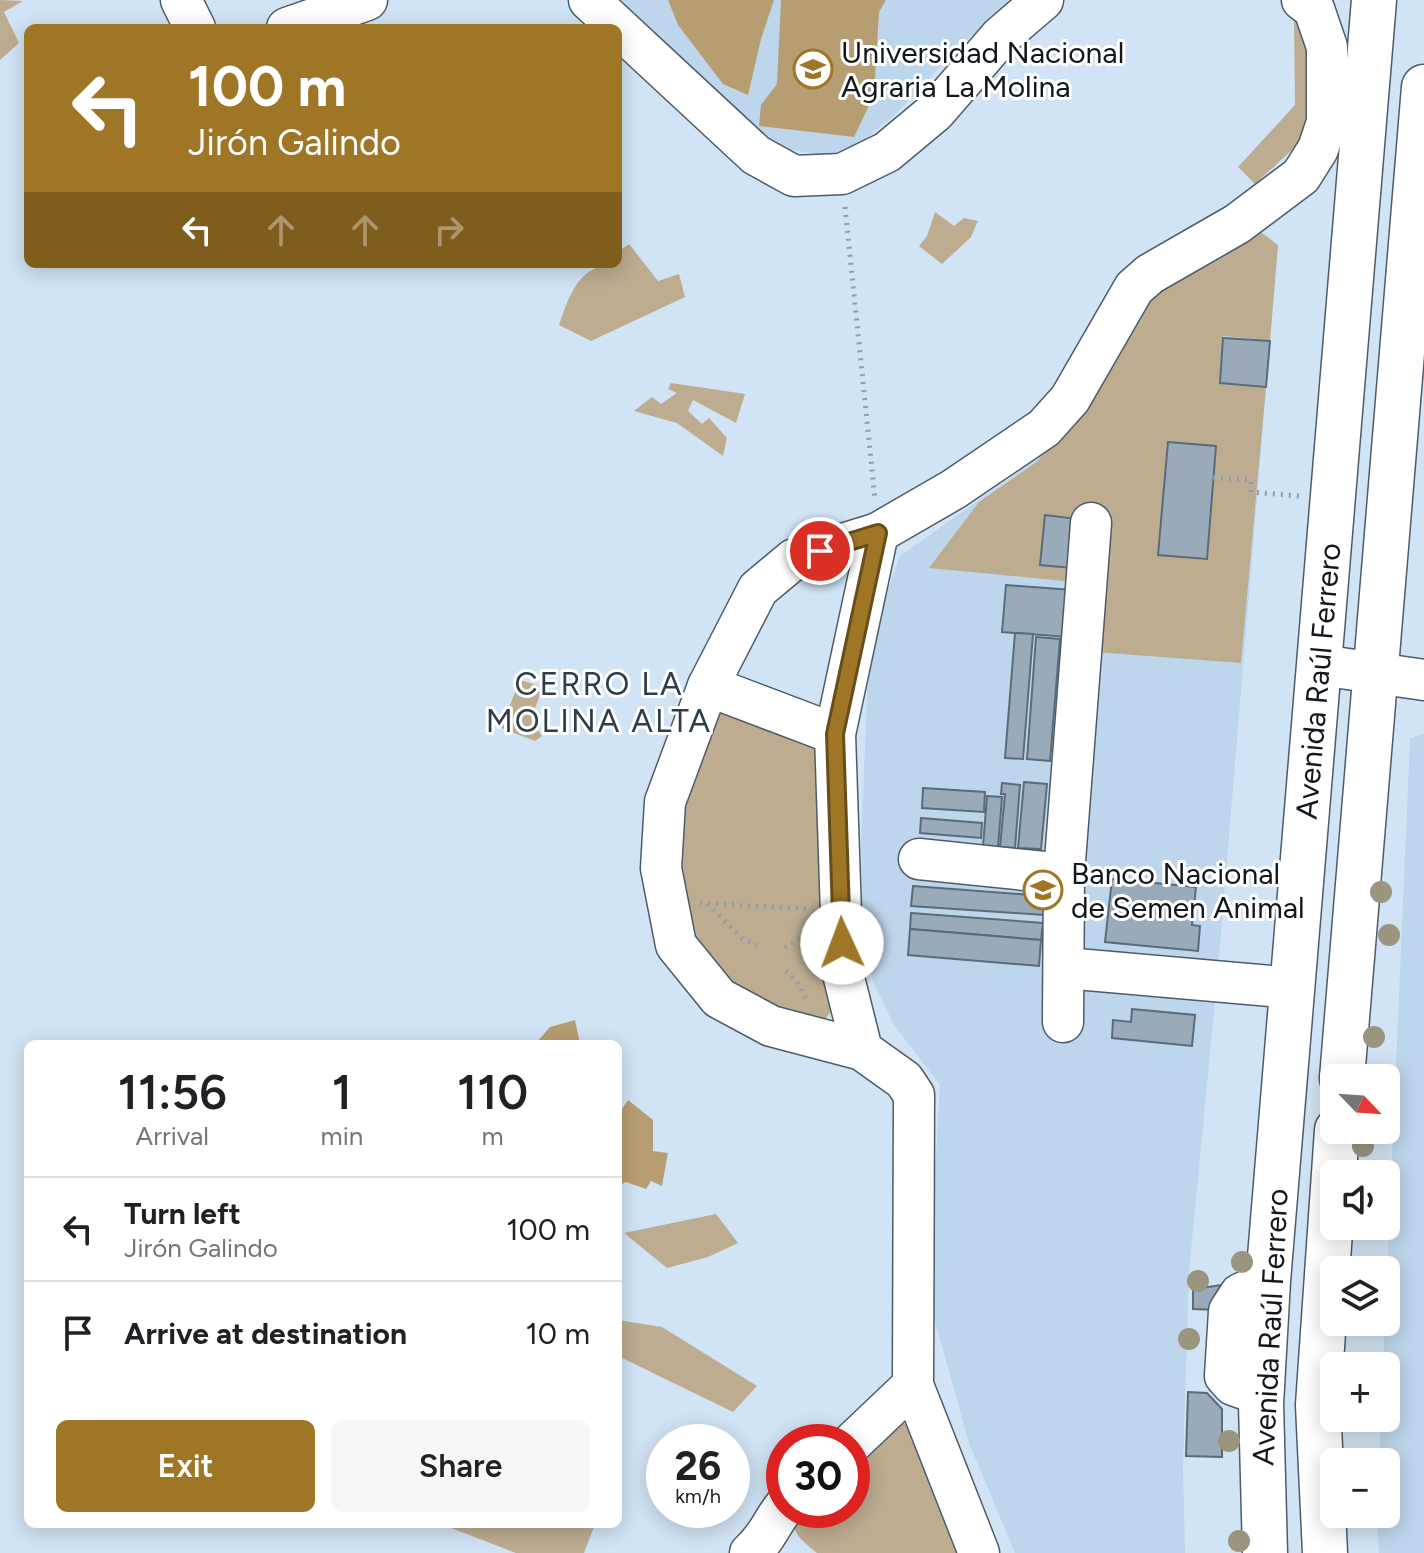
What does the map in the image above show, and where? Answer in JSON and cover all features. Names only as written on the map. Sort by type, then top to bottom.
[{"type":"main road","name":"Avenida Raúl Ferrero","points":[[1265,1553],[1261,1395],[1268,1281],[1374,0]]},
{"type":"main road","name":"Avenida Raúl Ferrero","points":[[1343,1064],[1424,87]]},
{"type":"main road","name":"Avenida Raúl Ferrero","points":[[1325,1553],[1318,1405],[1336,1144]]},
{"type":"street","points":[[298,24],[366,0]]},
{"type":"street","points":[[342,24],[366,0]]},
{"type":"street","points":[[589,0],[615,24]]},
{"type":"street","points":[[622,31],[756,155],[794,176],[842,174],[887,152],[935,112],[1000,37],[1043,0]]},
{"type":"street","points":[[979,1553],[913,1385],[914,1095],[904,1080],[862,1050],[771,1026],[719,998],[676,945],[661,868],[665,802],[708,686],[758,589],[794,559],[878,533],[954,489],[1044,428],[1070,399],[1134,288],[1150,274],[1237,224],[1301,176],[1318,149],[1327,122],[1327,47],[1314,9],[1302,0]]},
{"type":"street","points":[[1318,149],[1362,155]]},
{"type":"street","points":[[1063,1022],[1064,874],[1091,523]]},
{"type":"street","points":[[862,1050],[843,974],[835,734],[878,533]]},
{"type":"street","points":[[1320,665],[1424,680]]},
{"type":"street","points":[[708,686],[835,734]]},
{"type":"street","points":[[919,859],[1064,874]]},
{"type":"street","points":[[1065,968],[1293,988]]},
{"type":"street","points":[[870,1426],[913,1385]]},
{"type":"path","points":[[842,174],[878,533]]},
{"type":"path","points":[[1213,478],[1251,480],[1251,492],[1333,498]]},
{"type":"path","points":[[667,901],[841,911]]},
{"type":"path","points":[[706,903],[742,938],[759,946]]},
{"type":"path","points":[[786,971],[802,988],[815,1012]]},
{"type":"shaded area","points":[[0,0],[23,1],[4,12],[19,43],[0,60]]},
{"type":"shaded area","name":"Universidad Nacional Agraria La Molina","points":[[616,0],[1011,0],[956,50],[896,114],[862,142],[827,156],[788,149],[744,125]]},
{"type":"shaded area","points":[[668,0],[774,0],[748,95],[723,84],[678,25]]},
{"type":"shaded area","points":[[781,0],[886,0],[879,12],[874,95],[854,137],[759,126],[761,105],[777,84]]},
{"type":"shaded area","points":[[1281,0],[1294,0],[1310,14],[1321,123],[1255,184],[1238,167],[1295,105],[1294,19]]},
{"type":"shaded area","points":[[935,212],[954,226],[964,218],[978,221],[971,237],[942,264],[919,246],[927,236]]},
{"type":"shaded area","name":"Banco Nacional de Semen Animal","points":[[1252,224],[1278,245],[1217,981],[1189,1271],[1183,1469],[1185,1553],[1015,1553],[969,1443],[928,1296],[940,1085],[894,1025],[874,984],[863,941],[861,840],[868,676],[881,610],[900,556],[1037,459],[1077,406]]},
{"type":"shaded area","points":[[1251,225],[1278,245],[1270,340],[1223,336],[1219,384],[1266,387],[1241,663],[1094,652],[1075,582],[929,568],[979,502],[1038,461],[1078,407],[1145,290]]},
{"type":"shaded area","points":[[629,244],[658,281],[679,274],[685,297],[591,341],[559,325],[578,282],[597,268],[622,268],[622,249]]},
{"type":"shaded area","points":[[671,383],[745,394],[736,423],[693,400],[688,411],[702,424],[709,418],[727,438],[723,456],[677,423],[634,411],[652,397],[661,404],[677,393],[668,389]]},
{"type":"shaded area","points":[[520,680],[543,687],[531,719],[542,736],[535,741],[501,728]]},
{"type":"shaded area","name":"CERRO LA MOLINA ALTA","points":[[713,705],[824,743],[832,1010],[824,1021],[754,1005],[689,952],[672,820]]},
{"type":"shaded area","points":[[1424,733],[1424,1553],[1379,1553],[1378,1528],[1400,1528],[1400,1448],[1380,1448],[1380,1432],[1400,1432],[1400,1352],[1384,1352],[1384,1336],[1400,1336],[1400,1256],[1388,1256],[1388,1240],[1400,1240],[1400,1160],[1392,1160],[1393,1144],[1400,1144],[1400,1064],[1396,1064],[1410,739]]},
{"type":"shaded area","points":[[575,1020],[579,1040],[539,1040],[550,1027]]},
{"type":"shaded area","points":[[628,1100],[653,1120],[653,1151],[668,1153],[662,1186],[651,1181],[646,1189],[626,1182],[622,1184],[622,1109]]},
{"type":"shaded area","points":[[716,1214],[738,1243],[708,1257],[667,1268],[624,1233]]},
{"type":"shaded area","points":[[622,1321],[662,1327],[757,1386],[733,1412],[622,1358]]},
{"type":"shaded area","points":[[902,1423],[910,1425],[960,1553],[817,1553],[802,1539],[794,1528],[870,1528],[870,1444]]},
{"type":"shaded area","points":[[451,1528],[593,1528],[584,1553],[516,1553]]},
{"type":"building","points":[[1223,338],[1270,341],[1266,387],[1220,383]]},
{"type":"building","points":[[1168,442],[1216,446],[1207,559],[1158,555]]},
{"type":"building","points":[[1045,515],[1077,519],[1072,568],[1040,565]]},
{"type":"building","points":[[1006,585],[1072,590],[1068,637],[1002,632]]},
{"type":"building","points":[[1015,633],[1033,634],[1023,759],[1005,758]]},
{"type":"building","points":[[1036,637],[1060,639],[1050,761],[1027,759]]},
{"type":"building","points":[[1024,782],[1047,784],[1041,849],[1018,848]]},
{"type":"building","points":[[1002,783],[1020,785],[1015,848],[1000,847],[1005,794],[1001,794]]},
{"type":"building","points":[[923,788],[985,792],[984,812],[922,808]]},
{"type":"building","points":[[987,796],[1002,797],[998,848],[983,846]]},
{"type":"building","points":[[921,818],[982,823],[981,838],[920,833]]},
{"type":"building","points":[[1112,879],[1196,887],[1192,925],[1200,926],[1198,951],[1105,942]]},
{"type":"building","points":[[913,886],[1046,896],[1044,915],[911,906]]},
{"type":"building","points":[[911,913],[1043,923],[1041,940],[910,929]]},
{"type":"building","points":[[910,929],[1041,940],[1039,966],[908,955]]},
{"type":"building","points":[[1132,1009],[1195,1015],[1192,1046],[1112,1038],[1113,1020],[1131,1022]]},
{"type":"building","points":[[1222,1285],[1217,1310],[1193,1309],[1193,1289]]},
{"type":"building","points":[[1188,1392],[1207,1393],[1222,1409],[1222,1457],[1186,1456]]},
{"type":"place","name":"Universidad Nacional Agraria La Molina","points":[[813,69]]},
{"type":"place","name":"Banco Nacional de Semen Animal","points":[[1043,890]]},
{"type":"district","name":"CERRO LA MOLINA ALTA","points":[[599,702]]},
{"type":"route","points":[[820,551],[878,533],[835,734],[842,943]]}]
